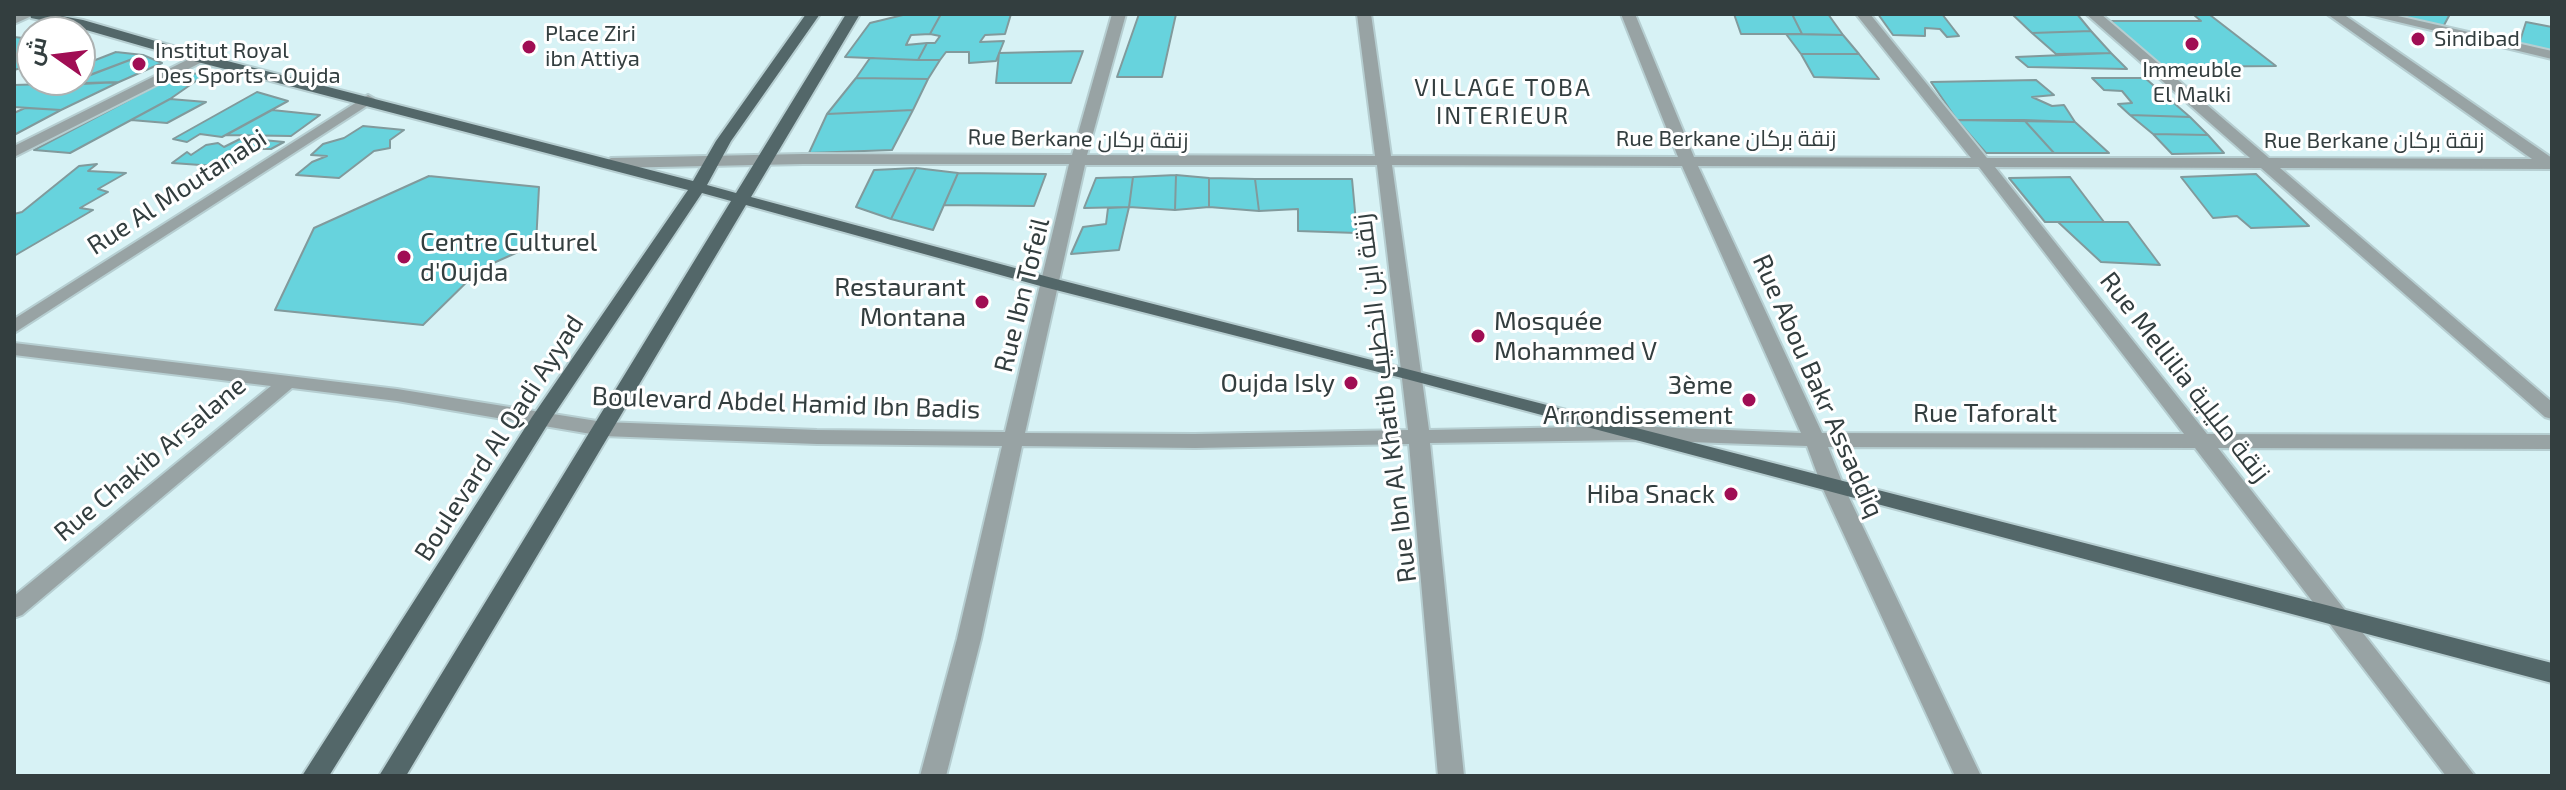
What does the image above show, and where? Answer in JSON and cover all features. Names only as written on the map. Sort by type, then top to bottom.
[{"type":"main road","name":"Boulevard Al Qadi Ayyad","points":[[315,776],[542,417],[620,306],[714,162],[724,141],[783,61],[813,14]]},
{"type":"main road","points":[[392,776],[853,14]]},
{"type":"main road","points":[[23,15],[50,16]]},
{"type":"main road","points":[[96,23],[199,58],[368,99],[1050,283],[2552,673]]},
{"type":"street","name":"Rue Ibn Tofeil","points":[[933,776],[969,639],[1078,160],[1119,14]]},
{"type":"street","name":"Rue Ibn Al Khatib زنقة ابن الخطيب","points":[[1364,14],[1413,375],[1451,776]]},
{"type":"street","name":"Rue Abou Bakr Assaddiq","points":[[1628,14],[1687,160],[1815,440],[1833,487],[1968,776]]},
{"type":"street","name":"Rue Mellilia زنقة مليلية","points":[[1863,14],[2462,776]]},
{"type":"street","points":[[2093,14],[2552,413]]},
{"type":"street","points":[[2334,14],[2551,165]]},
{"type":"street","points":[[2372,14],[2552,55]]},
{"type":"street","points":[[14,152],[199,58]]},
{"type":"street","name":"Rue Al Moutanabi","points":[[14,327],[368,99]]},
{"type":"street","name":"Rue Berkane زنقة بركان","points":[[611,163],[1687,160],[2551,165]]},
{"type":"street","name":"Boulevard Abdel Hamid Ibn Badis","points":[[14,349],[285,384],[397,395],[603,429],[817,437],[1195,441],[1418,437]]},
{"type":"street","name":"Rue Chakib Arsalane","points":[[14,609],[285,384]]},
{"type":"street","name":"Rue Taforalt","points":[[1418,437],[1631,433],[1815,440],[2552,442]]},
{"type":"building","points":[[907,14],[941,14],[930,34],[911,35],[906,45],[927,43],[918,60],[845,57],[870,23]]},
{"type":"building","points":[[941,14],[1011,14],[1005,34],[985,35],[980,42],[1004,41],[996,61],[969,63],[969,52],[946,52],[940,60],[918,60],[927,43],[935,43],[940,36],[930,34]]},
{"type":"building","points":[[1139,14],[1176,14],[1162,77],[1117,77]]},
{"type":"building","points":[[1734,14],[1792,14],[1802,34],[1741,34]]},
{"type":"building","points":[[1792,14],[1828,14],[1843,35],[1802,34]]},
{"type":"building","points":[[1878,14],[1942,14],[1959,36],[1947,37],[1940,29],[1925,28],[1925,36],[1893,35]]},
{"type":"building","points":[[2012,14],[2077,14],[2091,31],[2032,33]]},
{"type":"building","points":[[2387,14],[2450,14],[2443,27]]},
{"type":"building","name":"Immeuble El Malki","points":[[2194,15],[2210,15],[2276,66],[2163,67],[2110,21],[2201,21]]},
{"type":"building","points":[[2526,22],[2552,27],[2552,52],[2519,44]]},
{"type":"building","points":[[2091,31],[2111,53],[2056,54],[2032,33]]},
{"type":"building","points":[[1786,34],[1843,35],[1859,54],[1801,54]]},
{"type":"building","points":[[1083,51],[1071,83],[996,83],[999,53]]},
{"type":"building","points":[[116,52],[143,55],[96,73],[96,60]]},
{"type":"building","points":[[2111,53],[2127,69],[2028,67],[2016,57]]},
{"type":"building","points":[[1801,54],[1859,54],[1879,79],[1814,77]]},
{"type":"building","points":[[143,55],[162,63],[119,82],[96,83],[96,73]]},
{"type":"building","points":[[870,58],[940,60],[928,79],[856,78]]},
{"type":"building","points":[[180,73],[206,74],[170,99],[70,153],[34,150]]},
{"type":"building","points":[[856,78],[928,79],[913,110],[827,114]]},
{"type":"building","points":[[2092,78],[2145,78],[2190,117],[2130,115],[2118,104],[2132,103],[2122,91],[2104,90]]},
{"type":"building","points":[[2036,80],[2054,95],[2032,97],[2052,106],[2064,105],[2075,122],[1957,120],[1931,82]]},
{"type":"building","points":[[119,82],[96,93],[96,83]]},
{"type":"building","points":[[14,85],[16,96],[90,96],[61,110],[14,107]]},
{"type":"building","points":[[257,92],[288,101],[222,137],[200,134],[187,142],[173,139]]},
{"type":"building","points":[[170,99],[206,102],[167,123],[131,120]]},
{"type":"building","points":[[25,108],[61,110],[14,135],[14,113]]},
{"type":"building","points":[[272,110],[320,115],[291,136],[226,135]]},
{"type":"building","points":[[913,110],[892,150],[809,153],[827,114]]},
{"type":"building","points":[[2130,115],[2190,117],[2208,135],[2153,134]]},
{"type":"building","points":[[1957,120],[2024,120],[2054,153],[1986,153]]},
{"type":"building","points":[[2024,120],[2075,122],[2109,153],[2054,153]]},
{"type":"building","points":[[363,126],[404,130],[390,140],[390,148],[374,151],[339,178],[296,175],[312,162],[327,156],[311,155],[323,144],[344,138]]},
{"type":"building","points":[[2153,134],[2208,135],[2224,153],[2172,154]]},
{"type":"building","points":[[242,138],[284,142],[271,149],[255,149],[229,167],[172,163],[187,152],[191,155],[206,145],[218,143],[224,147]]},
{"type":"building","points":[[97,164],[88,171],[126,173],[98,189],[108,192],[80,208],[93,210],[14,256],[14,214],[22,212],[79,166]]},
{"type":"building","points":[[916,168],[958,173],[933,230],[891,219]]},
{"type":"building","points":[[916,168],[891,219],[856,207],[874,170]]},
{"type":"building","points":[[958,173],[1046,174],[1034,206],[944,205]]},
{"type":"building","points":[[2256,174],[2309,226],[2251,228],[2237,216],[2213,218],[2181,177]]},
{"type":"building","points":[[1176,175],[1209,178],[1209,207],[1175,210]]},
{"type":"building","points":[[1176,175],[1175,210],[1129,207],[1133,177]]},
{"type":"building","name":"Centre Culturel d'Oujda","points":[[429,176],[539,187],[536,244],[480,269],[423,325],[275,310],[314,228]]},
{"type":"building","points":[[1133,177],[1129,207],[1084,208],[1096,178]]},
{"type":"building","points":[[2070,177],[2104,222],[2045,222],[2009,178]]},
{"type":"building","points":[[1209,178],[1255,179],[1259,211],[1209,207]]},
{"type":"building","points":[[1255,179],[1352,179],[1357,233],[1298,231],[1298,209],[1259,211]]},
{"type":"building","points":[[1129,207],[1119,250],[1071,254],[1083,227],[1106,224],[1108,208]]},
{"type":"building","points":[[2058,222],[2128,222],[2160,265],[2101,262]]},
{"type":"place","name":"Sindibad","points":[[2418,39]]},
{"type":"place","name":"Immeuble El Malki","points":[[2192,44]]},
{"type":"place","name":"Place Ziri ibn Attiya","points":[[529,47]]},
{"type":"place","name":"Institut Royal Des Sports - Oujda","points":[[139,64]]},
{"type":"place","name":"Centre Culturel d'Oujda","points":[[404,257]]},
{"type":"place","name":"Restaurant Montana","points":[[982,302]]},
{"type":"place","name":"Mosquée Mohammed V","points":[[1478,336]]},
{"type":"place","name":"Oujda Isly","points":[[1351,383]]},
{"type":"place","name":"3ème Arrondissement","points":[[1749,400]]},
{"type":"place","name":"Hiba Snack","points":[[1731,494]]},
{"type":"district","name":"VILLAGE TOBA INTERIEUR","points":[[1503,102]]}]
